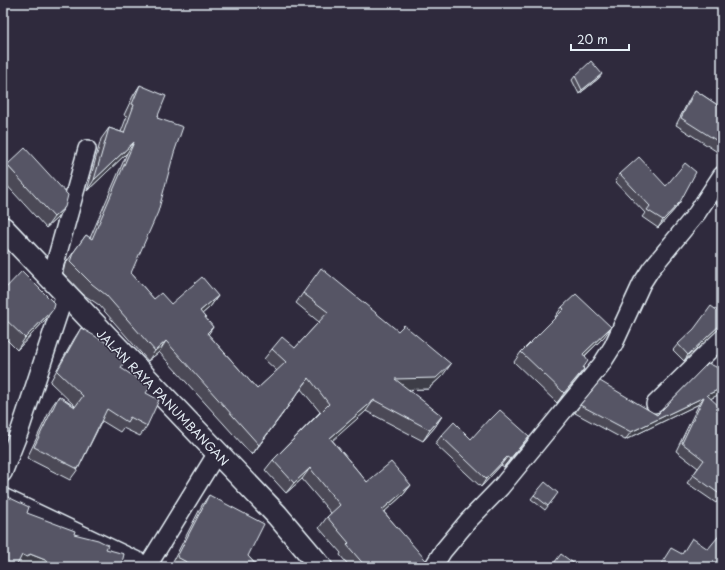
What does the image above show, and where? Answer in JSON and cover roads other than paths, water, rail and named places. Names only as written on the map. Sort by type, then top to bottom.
[{"type":"main road","name":"JALAN RAYA PANUMBANGAN","points":[[3,228],[277,515],[321,567]]},
{"type":"street","points":[[3,473],[20,430],[58,286],[87,149]]},
{"type":"street","points":[[433,567],[443,551],[468,521],[501,487],[601,365],[613,346],[642,282],[698,213],[722,175]]},
{"type":"street","points":[[655,404],[722,338]]},
{"type":"street","points":[[3,497],[148,566],[217,453]]}]
